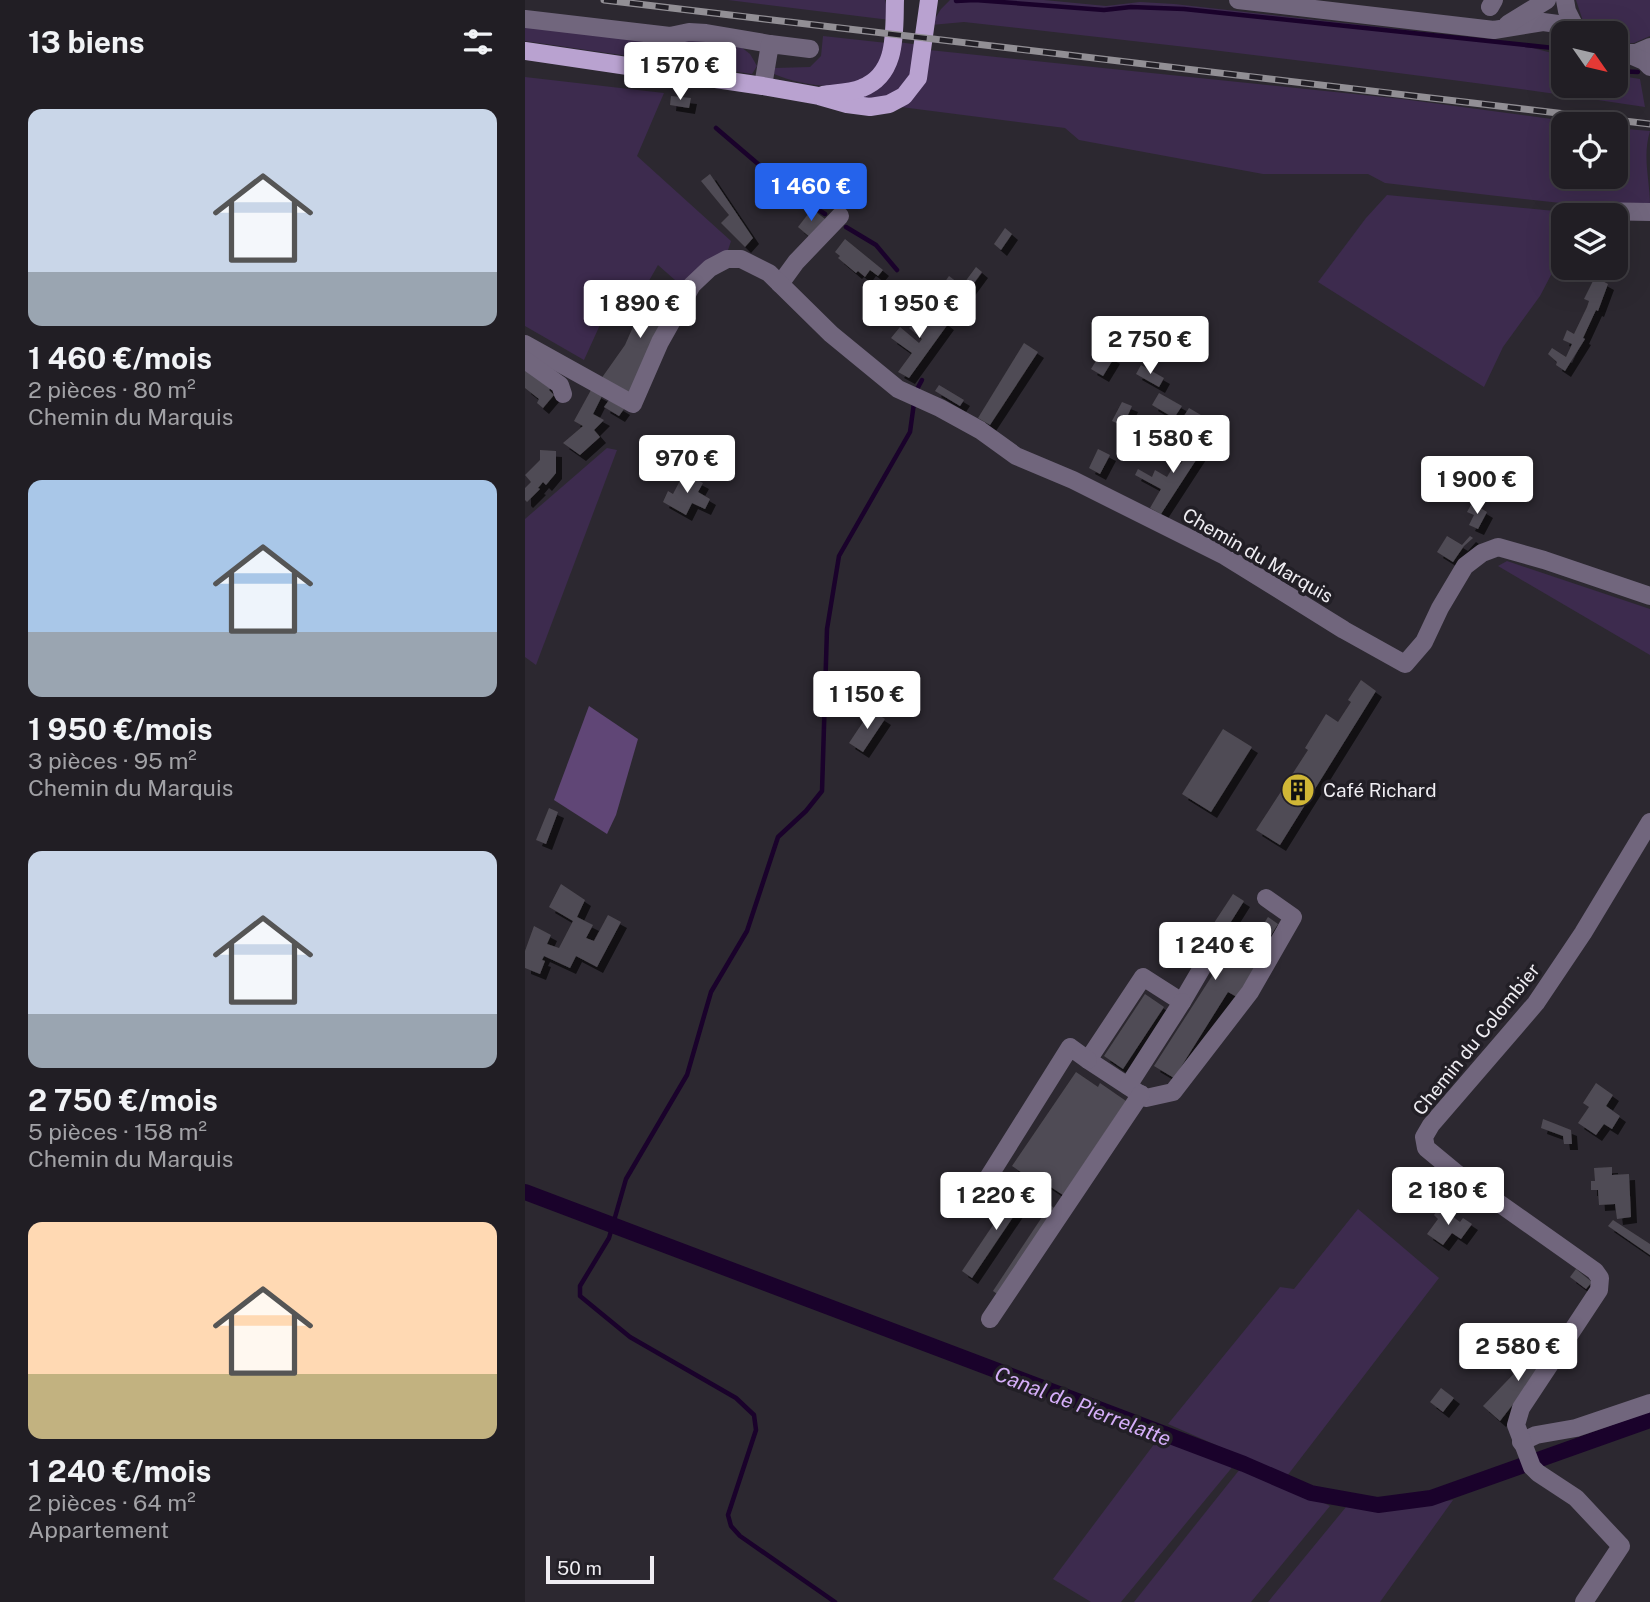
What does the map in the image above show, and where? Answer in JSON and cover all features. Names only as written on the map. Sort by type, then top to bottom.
[{"type":"main road","points":[[819,96],[859,90],[871,84],[887,68],[893,41],[895,0]]},
{"type":"main road","points":[[525,51],[763,86],[870,107],[889,104],[912,88],[920,69],[929,0]]},
{"type":"street","points":[[1238,0],[1494,30],[1543,22],[1551,24]]},
{"type":"street","points":[[1494,30],[1522,17],[1547,0]]},
{"type":"street","points":[[1565,0],[1573,21]]},
{"type":"street","points":[[525,19],[670,36],[689,32],[706,33],[810,49]]},
{"type":"street","points":[[763,86],[770,44]]},
{"type":"street","points":[[1628,52],[1650,47]]},
{"type":"street","points":[[1628,55],[1644,61],[1650,67]]},
{"type":"street","points":[[1628,212],[1650,212]]},
{"type":"street","points":[[780,285],[796,262],[840,216]]},
{"type":"street","name":"Chemin du Marquis","points":[[525,344],[633,404],[660,342],[692,285],[710,268],[727,259],[741,259],[758,265],[863,362],[898,389],[979,430],[1016,456],[1073,480],[1225,555],[1344,630],[1405,664],[1424,642],[1465,566],[1482,553],[1498,547],[1650,596]]},
{"type":"street","points":[[525,360],[560,386],[563,394]]},
{"type":"street","name":"Chemin du Colombier","points":[[1527,1455],[1516,1424],[1521,1408],[1599,1290],[1600,1278],[1595,1271],[1455,1172],[1426,1148],[1424,1137],[1431,1125],[1536,1003],[1583,933],[1650,822]]},
{"type":"street","points":[[986,1181],[1070,1047],[1146,1098],[1173,1092],[1250,992],[1293,917],[1266,898]]},
{"type":"street","points":[[990,1319],[1134,1090],[1203,966]]},
{"type":"street","points":[[1088,1060],[1143,977],[1182,1002]]},
{"type":"street","points":[[1584,1602],[1621,1546],[1576,1498],[1538,1474],[1527,1455],[1535,1435],[1576,1428],[1650,1402]]},
{"type":"shaded area","points":[[728,0],[885,0],[890,20]]},
{"type":"shaded area","points":[[950,0],[1044,0],[1106,6],[1140,2],[1441,34],[1551,53],[1551,94],[964,22],[931,25]]},
{"type":"shaded area","points":[[1576,0],[1650,0],[1650,36],[1634,43],[1628,43],[1628,21],[1583,21]]},
{"type":"shaded area","points":[[525,23],[703,36],[741,47],[750,54],[757,66],[752,74],[525,41]]},
{"type":"shaded area","points":[[823,36],[887,43],[879,65],[859,82],[815,85],[774,74],[775,68],[810,67],[821,56]]},
{"type":"shaded area","points":[[898,42],[920,45],[913,70],[899,91],[879,100],[844,99],[866,94]]},
{"type":"shaded area","points":[[929,50],[1402,99],[1551,119],[1551,189],[1628,189],[1628,129],[1650,131],[1646,159],[1650,206],[1628,205],[1628,203],[1561,203],[1497,196],[1385,183],[1368,174],[1263,174],[1079,140],[1065,128],[901,107],[919,89]]},
{"type":"shaded area","points":[[525,77],[664,93],[637,156],[731,241],[728,250],[684,288],[658,265],[634,307],[614,294],[584,360],[525,326]]},
{"type":"shaded area","points":[[1628,77],[1640,79],[1645,107],[1581,98],[1628,98]]},
{"type":"shaded area","points":[[1387,195],[1551,211],[1551,275],[1540,296],[1503,347],[1484,387],[1318,282],[1366,218]]},
{"type":"shaded area","points":[[607,448],[617,450],[536,665],[525,657],[525,519]]},
{"type":"shaded area","points":[[1507,561],[1650,609],[1650,655],[1498,566]]},
{"type":"shaded area","points":[[589,706],[638,739],[616,815],[607,834],[554,800]]},
{"type":"shaded area","points":[[1358,1209],[1439,1278],[1287,1476],[1168,1424],[1280,1287],[1294,1289]]},
{"type":"shaded area","points":[[1158,1439],[1234,1465],[1121,1602],[1091,1602],[1053,1579]]},
{"type":"shaded area","points":[[1244,1464],[1330,1506],[1251,1602],[1134,1602]]},
{"type":"shaded area","points":[[1453,1500],[1380,1602],[1268,1602],[1346,1507],[1381,1510]]},
{"type":"building","points":[[671,96],[691,98],[689,108],[670,105]]},
{"type":"building","points":[[710,174],[753,238],[745,247],[721,223],[729,215],[701,181]]},
{"type":"building","points":[[812,209],[825,219],[811,238],[798,227]]},
{"type":"building","points":[[1005,228],[1012,234],[1001,250],[994,244]]},
{"type":"building","points":[[845,239],[883,270],[878,276],[870,270],[865,277],[858,271],[856,273],[838,258],[840,256],[835,252]]},
{"type":"building","points":[[976,267],[982,272],[950,320],[935,308],[948,291],[942,286],[949,276],[962,286]]},
{"type":"building","points":[[1594,280],[1608,284],[1598,311],[1596,310],[1583,338],[1585,339],[1565,371],[1556,365],[1557,362],[1548,354],[1552,348],[1566,357],[1572,344],[1563,340],[1567,330],[1574,334],[1589,301],[1584,299]]},
{"type":"building","points":[[652,284],[676,297],[629,395],[601,379],[625,345]]},
{"type":"building","points":[[917,309],[934,323],[939,317],[948,324],[909,378],[898,372],[912,353],[891,338],[900,327],[919,343],[922,339],[909,328],[912,325],[908,322]]},
{"type":"building","points":[[1024,343],[1038,352],[990,425],[978,418]]},
{"type":"building","points":[[1102,351],[1114,358],[1103,376],[1091,369]]},
{"type":"building","points":[[1141,365],[1164,378],[1159,387],[1136,374]]},
{"type":"building","points":[[525,370],[551,387],[549,390],[554,395],[543,408],[537,403],[539,399],[525,388]]},
{"type":"building","points":[[939,385],[964,400],[960,406],[935,391]]},
{"type":"building","points":[[591,390],[602,396],[593,414],[604,420],[594,430],[600,437],[580,455],[563,443],[583,426],[574,421]]},
{"type":"building","points":[[1159,393],[1182,406],[1174,418],[1152,405]]},
{"type":"building","points":[[609,400],[624,409],[619,416],[604,407]]},
{"type":"building","points":[[1122,402],[1132,406],[1123,426],[1112,421]]},
{"type":"building","points":[[1189,408],[1214,426],[1206,440],[1204,435],[1187,426],[1183,434],[1175,430]]},
{"type":"building","points":[[1189,433],[1204,441],[1198,453],[1200,454],[1161,514],[1150,508],[1161,489],[1135,475],[1138,469],[1152,477],[1155,470],[1167,477],[1176,462],[1181,464],[1189,448],[1182,445]]},
{"type":"building","points":[[1098,449],[1110,455],[1100,474],[1089,468]]},
{"type":"building","points":[[540,450],[556,451],[556,473],[546,485],[543,482],[527,502],[525,488],[531,482],[525,475],[540,460]]},
{"type":"building","points":[[684,473],[703,483],[698,492],[710,499],[705,509],[692,503],[686,515],[663,502],[668,491],[673,494]]},
{"type":"building","points":[[1472,503],[1487,512],[1478,529],[1469,525],[1474,515],[1467,512]]},
{"type":"building","points":[[1447,536],[1462,545],[1470,536],[1473,538],[1453,562],[1437,552]]},
{"type":"building","name":"Café Richard","points":[[1361,680],[1376,691],[1280,845],[1256,830],[1308,750],[1305,748],[1326,714],[1338,722]]},
{"type":"building","points":[[871,710],[885,719],[863,752],[849,743]]},
{"type":"building","points":[[1223,729],[1252,747],[1211,812],[1182,794]]},
{"type":"building","points":[[549,808],[558,812],[546,844],[536,840]]},
{"type":"building","points":[[561,884],[585,900],[577,917],[593,925],[586,938],[594,941],[608,915],[621,922],[597,967],[576,956],[570,968],[544,956],[540,974],[525,968],[525,951],[534,926],[551,935],[547,944],[559,948],[573,921],[549,907]]},
{"type":"building","points":[[1233,894],[1244,901],[1222,936],[1246,952],[1268,917],[1278,924],[1257,958],[1261,961],[1237,997],[1228,992],[1174,1078],[1154,1066],[1219,965],[1190,947],[1204,925],[1210,929]]},
{"type":"building","points":[[1145,994],[1164,1007],[1123,1069],[1104,1056]]},
{"type":"building","points":[[1076,1072],[1098,1087],[1100,1083],[1126,1101],[1063,1195],[1037,1178],[1034,1181],[1012,1166]]},
{"type":"building","points":[[1596,1083],[1613,1095],[1606,1106],[1620,1116],[1612,1129],[1604,1124],[1596,1135],[1578,1123],[1589,1107],[1583,1103]]},
{"type":"building","points":[[1543,1119],[1571,1130],[1572,1144],[1564,1144],[1563,1136],[1541,1128]]},
{"type":"building","points":[[1612,1167],[1612,1175],[1629,1174],[1631,1217],[1617,1219],[1615,1204],[1599,1205],[1598,1190],[1591,1190],[1591,1181],[1595,1181],[1594,1168]]},
{"type":"building","points":[[1020,1185],[1030,1192],[972,1278],[962,1271]]},
{"type":"building","points":[[1050,1205],[1060,1212],[1003,1298],[993,1291]]},
{"type":"building","points":[[1440,1207],[1460,1222],[1463,1218],[1472,1224],[1461,1239],[1452,1233],[1443,1245],[1427,1234],[1438,1219],[1434,1215]]},
{"type":"building","points":[[1613,1220],[1650,1244],[1650,1255],[1608,1226]]},
{"type":"building","points":[[1576,1269],[1592,1282],[1586,1289],[1570,1277]]},
{"type":"building","points":[[1544,1342],[1555,1350],[1500,1421],[1483,1406]]},
{"type":"building","points":[[1441,1388],[1454,1398],[1443,1412],[1430,1402]]},
{"type":"waterway","points":[[956,1],[975,0],[1104,10],[1131,7],[1184,9],[1551,48]]},
{"type":"waterway","points":[[1628,72],[1638,72]]},
{"type":"waterway","points":[[716,128],[791,192],[825,214]]},
{"type":"waterway","points":[[846,227],[876,245],[897,270]]},
{"type":"waterway","points":[[916,391],[922,380]]},
{"type":"waterway","points":[[835,1602],[740,1536],[731,1526],[728,1515],[756,1430],[754,1415],[736,1398],[630,1337],[580,1296],[580,1286],[609,1238],[626,1179],[687,1075],[711,992],[747,931],[778,837],[806,811],[822,791],[827,629],[839,556],[910,432],[914,403]]},
{"type":"waterway","name":"Canal de Pierrelatte","points":[[525,1192],[1244,1464],[1311,1493],[1378,1505],[1431,1498],[1650,1420]]},
{"type":"railway","points":[[604,0],[1650,124]]},
{"type":"place","name":"Café Richard","points":[[1298,790]]}]
